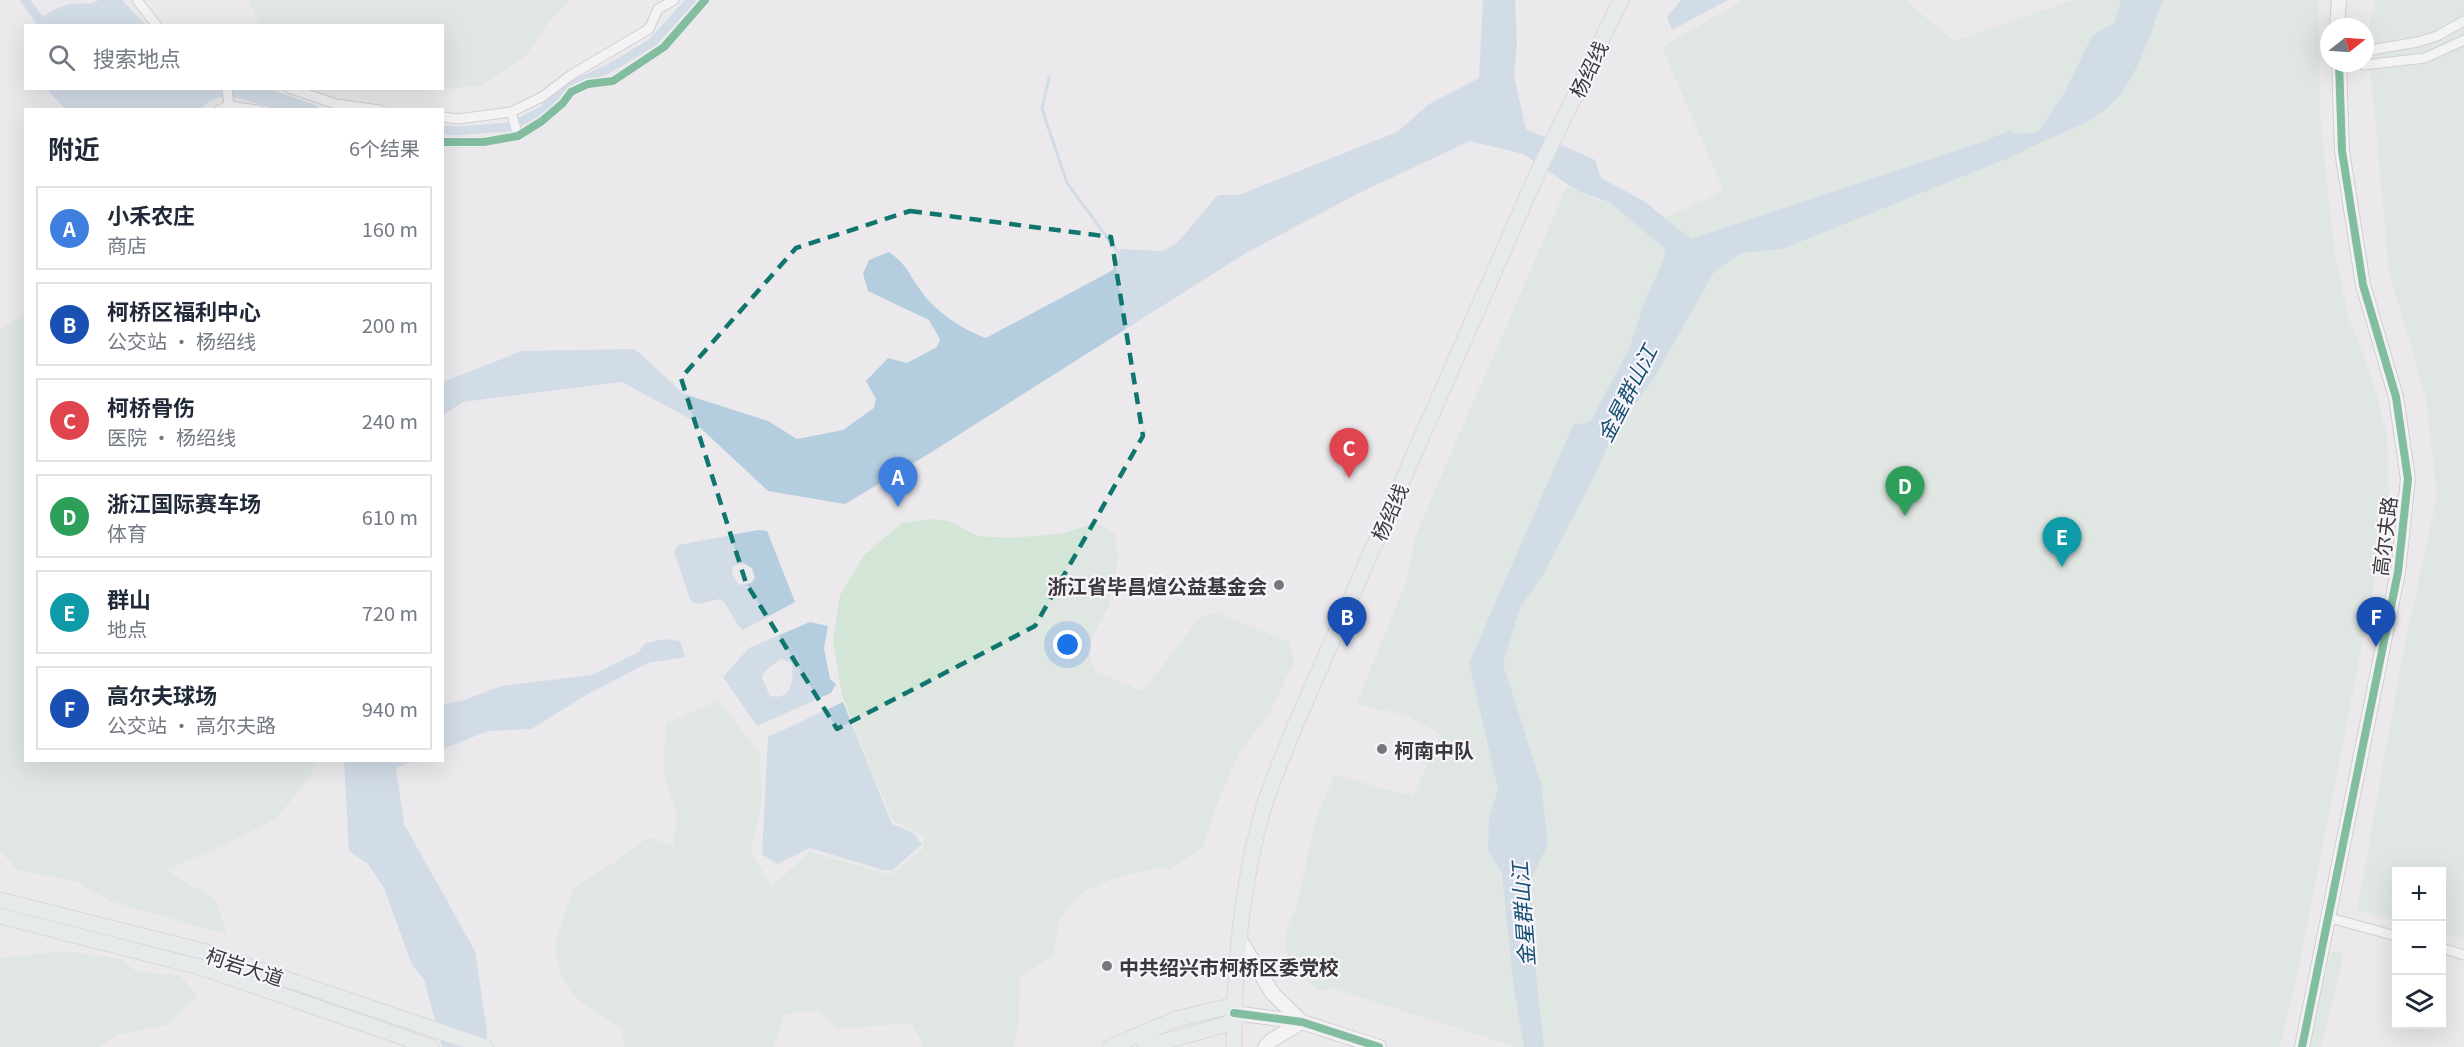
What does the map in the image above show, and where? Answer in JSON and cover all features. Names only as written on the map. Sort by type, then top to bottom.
[{"type":"main road","name":"杨绍线","points":[[1234,1047],[1239,940],[1246,883],[1263,809],[1294,728],[1537,174],[1621,0]]},
{"type":"main road","name":"柯岩大道","points":[[0,900],[206,952],[486,1047]]},
{"type":"main road","name":"柯岩大道","points":[[0,916],[202,968],[431,1047]]},
{"type":"main road","points":[[1110,1047],[1176,1019],[1234,1014]]},
{"type":"main road","points":[[1145,1047],[1234,1014]]},
{"type":"street","points":[[137,0],[155,24]]},
{"type":"street","points":[[444,117],[458,119],[512,112],[542,97],[571,75],[649,29],[657,9],[674,0]]},
{"type":"street","points":[[2338,18],[2339,0]]},
{"type":"street","points":[[444,142],[484,142],[518,136],[542,121],[563,103],[571,92],[588,84],[613,81],[664,47],[701,2]]},
{"type":"street","points":[[2374,49],[2438,36],[2464,21]]},
{"type":"street","points":[[2374,64],[2425,58],[2464,40]]},
{"type":"street","name":"高尔夫路","points":[[2302,1047],[2330,918],[2398,572],[2408,479],[2396,397],[2363,285],[2342,151],[2340,72]]},
{"type":"street","points":[[227,90],[230,106]]},
{"type":"street","points":[[295,90],[336,104],[365,108]]},
{"type":"street","points":[[224,108],[230,106],[244,108]]},
{"type":"street","points":[[512,112],[518,136]]},
{"type":"street","points":[[2330,918],[2392,935]]},
{"type":"street","points":[[1239,940],[1274,994],[1302,1022]]},
{"type":"street","points":[[2446,949],[2464,954]]},
{"type":"street","points":[[1234,1014],[1302,1022],[1379,1047]]},
{"type":"street","points":[[1265,1047],[1272,1040],[1302,1022]]},
{"type":"highlighted area","points":[[910,211],[1111,237],[1143,436],[1035,626],[837,729],[746,583],[681,378],[796,248]]},
{"type":"green space","points":[[248,0],[571,0],[549,21],[526,56],[483,85],[444,89],[444,24],[259,24]]},
{"type":"green space","points":[[1743,0],[1905,0],[1954,41],[2074,0],[2318,0],[2321,126],[2334,247],[2348,315],[2373,380],[2387,436],[2389,493],[2376,574],[2297,977],[2280,1047],[1516,1047],[1331,988],[1320,990],[1299,975],[1287,956],[1286,933],[1296,909],[1316,818],[1334,775],[1413,796],[1440,735],[1409,716],[1356,704],[1407,580],[1416,534],[1567,186],[1588,197],[1609,202],[1640,228],[1724,191],[1662,47]]},
{"type":"green space","points":[[2376,0],[2464,0],[2464,940],[2446,935],[2446,867],[2392,867],[2392,920],[2357,911],[2403,653],[2437,496],[2426,399],[2389,272],[2371,72],[2374,72],[2374,18],[2371,18]]},
{"type":"green space","points":[[24,316],[24,762],[316,762],[312,774],[277,818],[223,846],[165,870],[216,900],[227,935],[110,901],[77,882],[17,870],[0,851],[0,329]]},
{"type":"green space","points":[[933,519],[949,521],[977,536],[1010,538],[1060,534],[1097,523],[1115,534],[1118,559],[1109,606],[1087,647],[1094,670],[1143,691],[1200,617],[1217,612],[1289,642],[1294,662],[1269,714],[1241,750],[1214,811],[1203,848],[1170,869],[1148,869],[1111,880],[1081,893],[1059,920],[1053,956],[1020,976],[1019,1019],[1014,1047],[924,1047],[912,1023],[836,1029],[820,1011],[785,1014],[773,1047],[624,1047],[622,1028],[585,1005],[567,987],[557,962],[556,946],[574,887],[618,860],[648,837],[673,845],[677,815],[663,770],[666,723],[719,700],[760,754],[762,803],[751,850],[771,887],[810,852],[891,875],[922,850],[925,836],[894,821],[875,780],[842,695],[833,641],[840,595],[864,555],[902,523]]},
{"type":"green space","points":[[65,951],[121,959],[137,972],[180,975],[197,996],[167,1025],[117,1035],[99,1047],[0,1047],[0,958]]},
{"type":"green space","points":[[2331,951],[2344,953],[2321,1047],[2309,1047]]},
{"type":"water","points":[[99,0],[122,0],[145,24],[34,24],[65,5],[92,3]]},
{"type":"water","name":"金星群山江","points":[[1483,0],[1515,0],[1517,44],[1514,76],[1526,129],[1595,160],[1601,178],[1644,201],[1691,239],[1976,144],[2011,130],[2017,134],[2038,132],[2064,93],[2092,36],[2114,23],[2121,0],[2163,0],[2137,68],[2128,83],[2118,98],[2090,120],[2019,154],[1782,249],[1741,253],[1714,272],[1656,375],[1613,434],[1595,475],[1543,575],[1520,608],[1503,664],[1541,783],[1548,844],[1531,879],[1536,975],[1544,1047],[1524,1047],[1513,982],[1502,873],[1488,851],[1489,817],[1498,789],[1469,663],[1573,425],[1590,422],[1629,349],[1645,300],[1665,257],[1664,248],[1609,202],[1579,192],[1523,154],[1470,141],[1359,193],[1246,253],[930,453],[845,504],[768,491],[692,420],[622,382],[463,402],[444,414],[444,382],[522,351],[635,349],[684,394],[768,421],[797,439],[843,430],[874,408],[876,399],[866,381],[888,358],[907,363],[937,347],[940,339],[929,320],[868,291],[863,274],[869,260],[889,252],[903,265],[925,296],[940,312],[967,330],[986,338],[1113,270],[1121,249],[1162,251],[1176,244],[1218,195],[1239,195],[1397,132],[1429,104],[1479,78]]},
{"type":"water","points":[[1681,0],[1728,0],[1672,30],[1667,17]]},
{"type":"water","points":[[48,90],[272,90],[318,106],[317,108],[275,108],[239,98],[219,97],[202,108],[64,108]]},
{"type":"water","points":[[758,530],[767,531],[795,602],[743,630],[720,599],[699,604],[691,602],[674,552],[678,545]],"holes":[[[743,563],[752,568],[755,578],[751,583],[739,585],[732,574],[733,566]]]},
{"type":"water","points":[[810,622],[828,626],[824,648],[830,679],[836,684],[831,693],[757,726],[723,677],[749,648]],"holes":[[[781,659],[792,663],[792,682],[787,692],[777,697],[770,696],[762,677],[765,671]]]},
{"type":"water","points":[[666,639],[680,641],[685,657],[648,663],[588,694],[531,729],[488,731],[444,749],[444,704],[462,701],[501,686],[592,675],[639,652],[645,643]]},
{"type":"water","points":[[843,702],[892,824],[912,832],[922,844],[893,870],[883,870],[810,848],[777,864],[762,854],[768,737]]},
{"type":"water","points":[[344,762],[411,762],[396,768],[404,824],[475,951],[487,1031],[486,1047],[442,1047],[424,979],[412,965],[384,888],[368,864],[349,851]]},
{"type":"waterway","points":[[25,0],[43,24]]},
{"type":"waterway","points":[[444,130],[509,127],[542,111],[566,88],[610,68],[653,42],[691,0]]},
{"type":"waterway","points":[[1049,77],[1042,109],[1067,183],[1121,256]]},
{"type":"cycle path","points":[[444,142],[484,142],[518,136],[542,121],[563,103],[571,92],[588,84],[613,81],[664,47],[705,0]]},
{"type":"cycle path","points":[[2302,1047],[2398,572],[2408,479],[2396,397],[2363,285],[2342,151],[2339,72]]},
{"type":"cycle path","points":[[1234,1013],[1302,1022],[1379,1047]]},
{"type":"place","name":"柯桥骨伤","points":[[1349,478]]},
{"type":"place","name":"小禾农庄","points":[[898,507]]},
{"type":"place","name":"浙江国际赛车场","points":[[1905,516]]},
{"type":"place","name":"群山","points":[[2062,567]]},
{"type":"place","name":"浙江省毕昌煊公益基金会","points":[[1279,585]]},
{"type":"place","name":"柯桥区福利中心","points":[[1347,647]]},
{"type":"place","name":"高尔夫球场","points":[[2376,647]]},
{"type":"place","name":"柯南中队","points":[[1382,749]]},
{"type":"place","name":"中共绍兴市柯桥区委党校","points":[[1107,966]]}]
